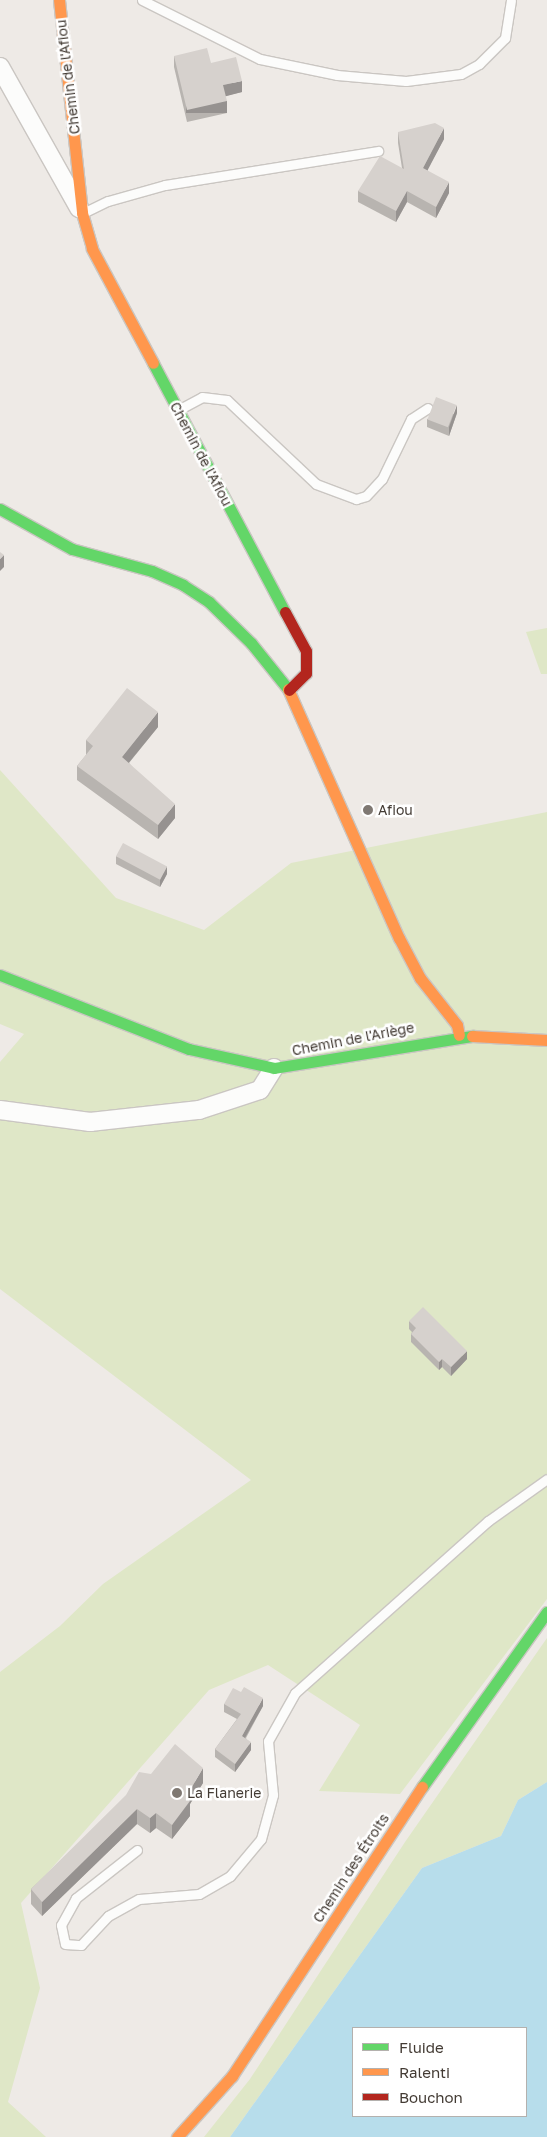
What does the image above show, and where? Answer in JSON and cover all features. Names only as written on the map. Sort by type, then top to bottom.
[{"type":"street","name":"Chemin de l'Afiou","points":[[59,0],[82,213]]},
{"type":"street","name":"Chemin de l'Afiou","points":[[0,66],[82,213],[100,264],[306,651],[306,673],[289,690]]},
{"type":"street","points":[[0,509],[42,536],[72,550],[152,571],[183,586],[209,602],[250,643],[289,690],[350,818],[400,938],[420,978],[457,1026],[460,1035]]},
{"type":"street","name":"Chemin de l'Ariège","points":[[0,975],[189,1049],[274,1068],[460,1035],[547,1040]]},
{"type":"street","points":[[0,1110],[90,1122],[199,1110],[260,1090],[274,1068]]},
{"type":"street","name":"Chemin des Étroits","points":[[176,2137],[232,2076],[458,1731],[547,1612]]},
{"type":"lane","points":[[142,0],[260,59],[337,75],[406,81],[461,74],[479,64],[505,38],[511,17],[511,0]]},
{"type":"lane","points":[[503,0],[511,17]]},
{"type":"lane","points":[[82,213],[108,200],[165,186],[378,151]]},
{"type":"lane","points":[[178,410],[202,397],[227,400],[316,484],[356,499],[366,496],[382,479],[411,419],[428,408]]},
{"type":"lane","points":[[137,1850],[76,1898],[61,1925],[65,1944],[82,1945],[108,1916],[139,1899],[199,1894],[230,1876],[261,1839],[273,1795],[268,1742],[294,1693],[488,1521],[547,1479]]},
{"type":"green space","points":[[547,628],[547,674],[541,674],[526,632]]},
{"type":"green space","points":[[0,770],[116,898],[204,930],[291,863],[547,812],[547,1599],[400,1794],[319,1791],[360,1725],[268,1665],[209,1690],[21,1903],[40,1988],[8,2102],[46,2137],[0,2137],[0,1672],[60,1626],[103,1584],[251,1480],[0,1289],[0,1062],[24,1034],[0,1024]]},
{"type":"green space","points":[[547,1638],[547,1782],[518,1800],[501,1836],[422,1868],[230,2137],[204,2137],[250,2079],[405,1842]]},
{"type":"water","points":[[547,1782],[547,2137],[230,2137],[422,1868],[501,1836],[518,1800]]},
{"type":"building","points":[[207,48],[211,63],[236,57],[242,81],[223,85],[227,101],[187,110],[174,56]]},
{"type":"building","points":[[435,123],[444,128],[423,168],[449,182],[436,207],[407,191],[396,211],[358,191],[380,156],[404,169],[398,132]]},
{"type":"building","points":[[436,397],[457,405],[448,427],[427,419]]},
{"type":"building","points":[[127,688],[158,712],[122,757],[175,804],[158,825],[77,766],[93,746],[86,740]]},
{"type":"building","points":[[123,843],[167,866],[160,880],[116,856]]},
{"type":"building","points":[[423,1307],[467,1351],[451,1367],[442,1359],[439,1362],[411,1334],[416,1328],[409,1321]]},
{"type":"building","points":[[244,1687],[263,1698],[242,1736],[251,1742],[235,1764],[215,1749],[241,1714],[224,1704],[233,1688],[241,1692]]},
{"type":"building","points":[[175,1744],[203,1768],[186,1797],[190,1801],[172,1825],[156,1813],[150,1818],[137,1809],[42,1902],[31,1889],[126,1795],[139,1772],[151,1774]]},
{"type":"traffic: fast","points":[[153,363],[285,612]]},
{"type":"traffic: fast","points":[[0,509],[72,549],[152,571],[183,585],[209,602],[251,643],[288,689]]},
{"type":"traffic: fast","points":[[0,975],[189,1049],[274,1068],[472,1036]]},
{"type":"traffic: fast","points":[[422,1787],[547,1612]]},
{"type":"traffic: slow","points":[[59,0],[82,213],[92,249],[153,363]]},
{"type":"traffic: slow","points":[[288,689],[399,938],[420,978],[457,1025],[459,1035]]},
{"type":"traffic: slow","points":[[472,1036],[547,1040]]},
{"type":"traffic: slow","points":[[177,2137],[232,2076],[422,1787]]},
{"type":"traffic: jam","points":[[285,612],[306,651],[306,673],[289,690]]},
{"type":"place","name":"Afiou","points":[[368,810]]},
{"type":"place","name":"La Flanerie","points":[[177,1793]]}]
